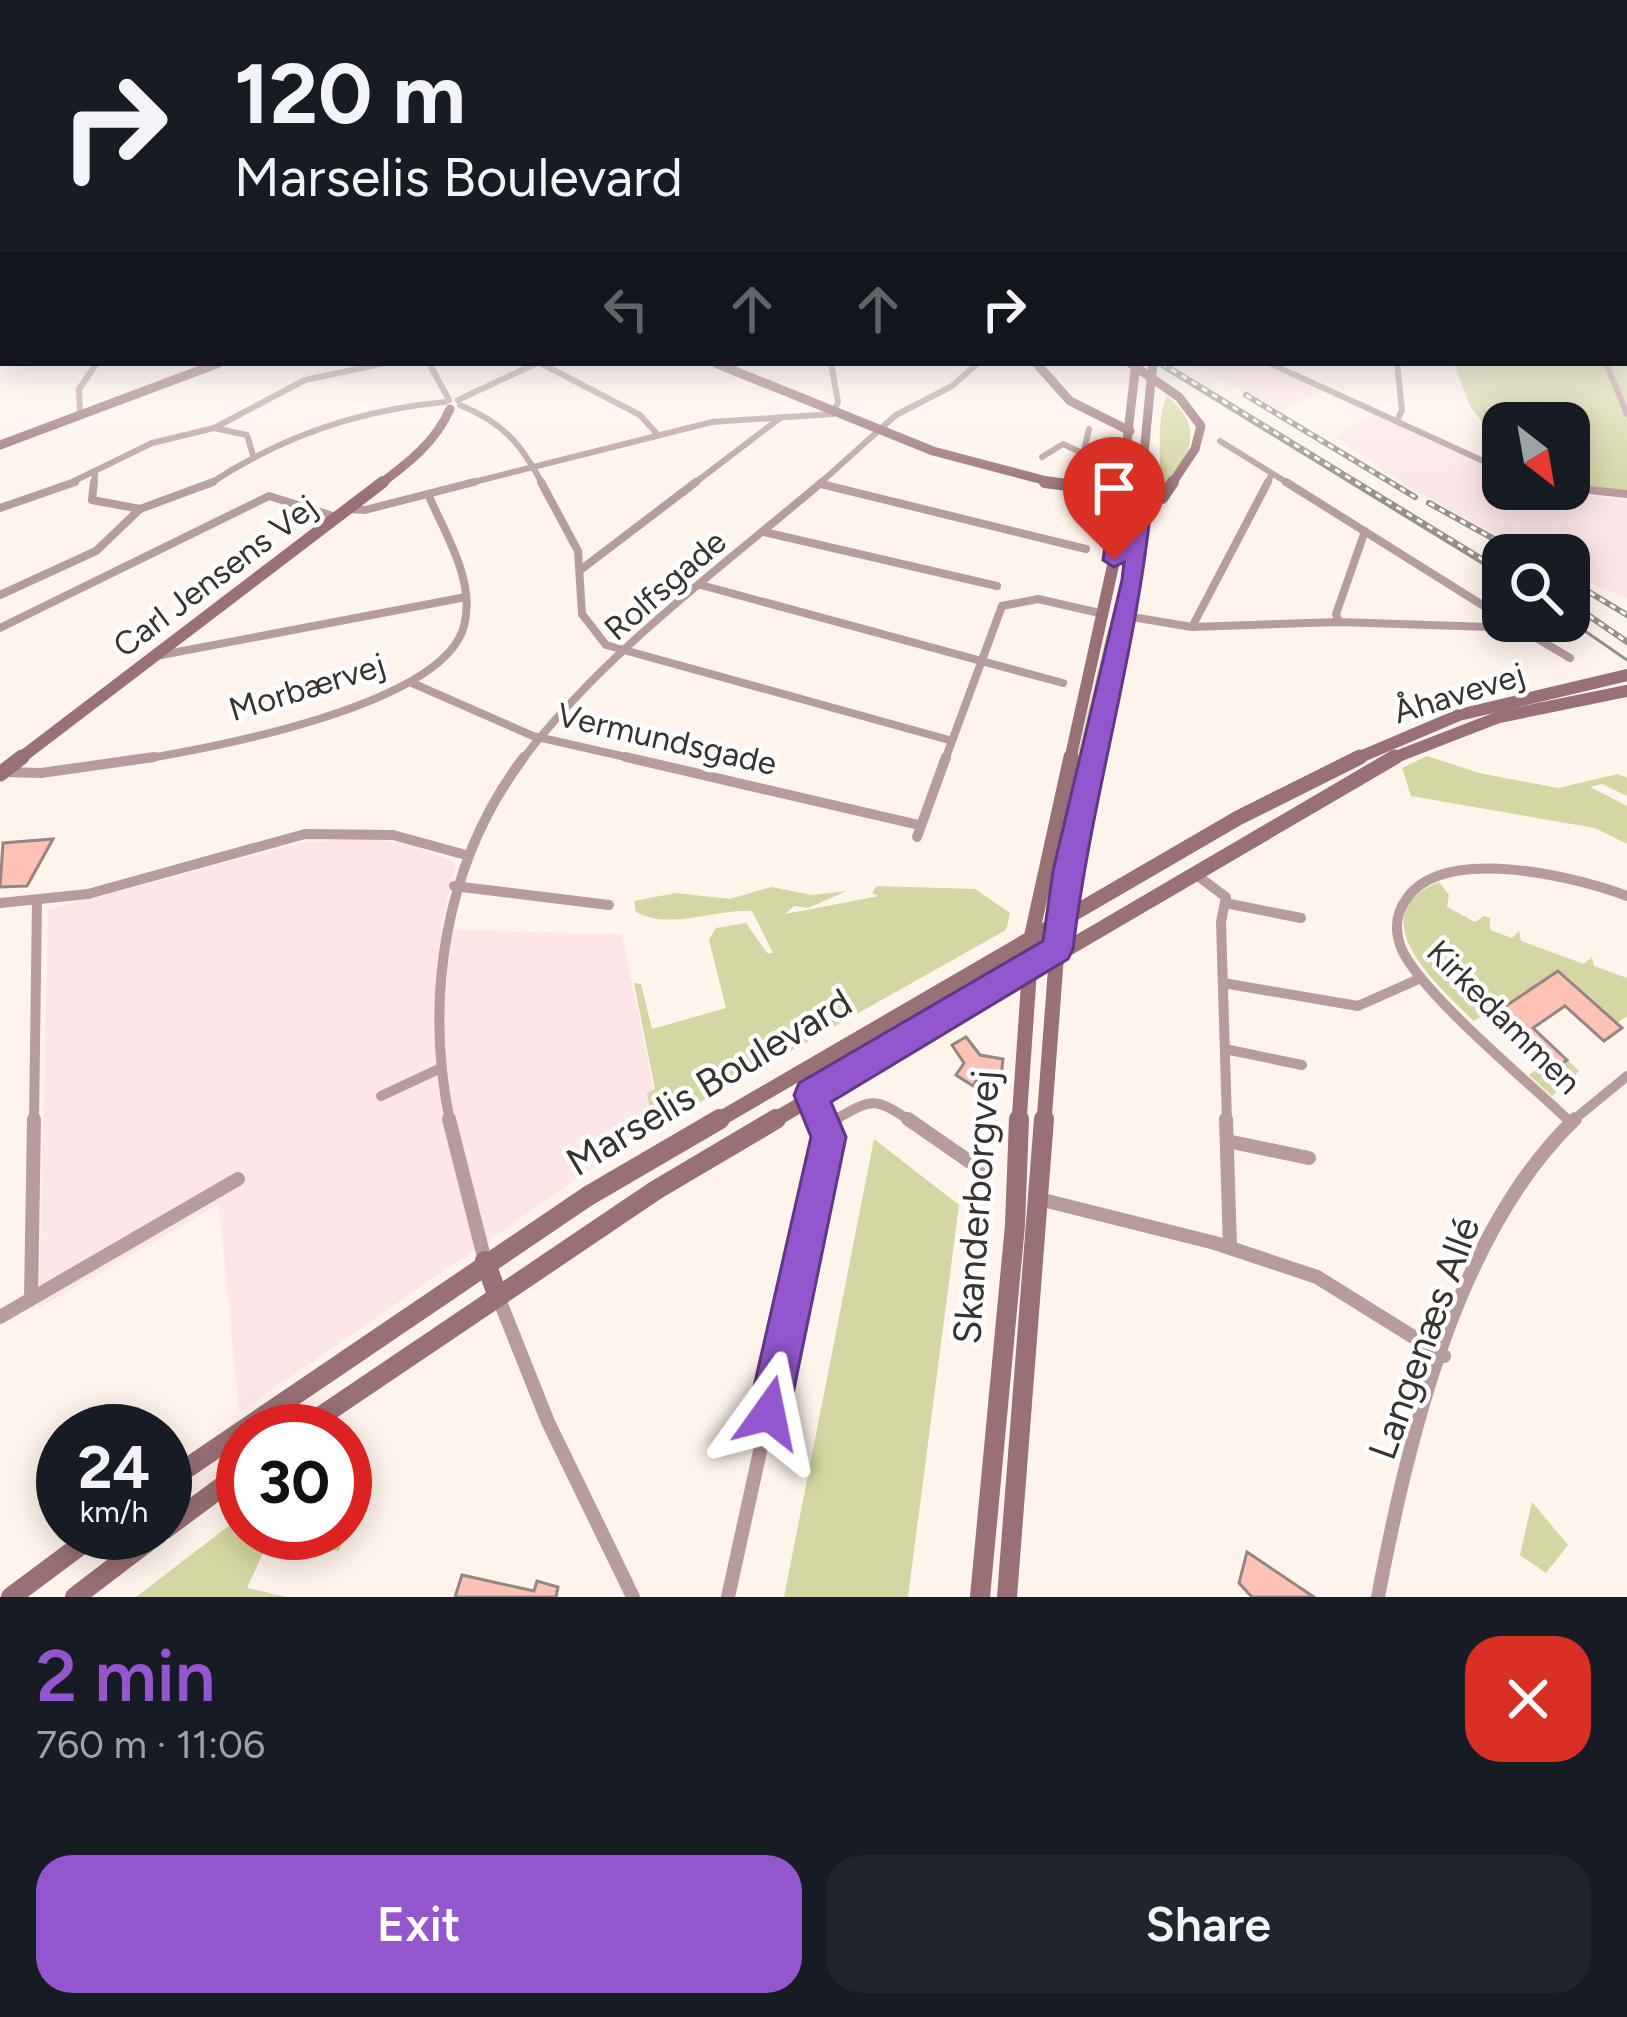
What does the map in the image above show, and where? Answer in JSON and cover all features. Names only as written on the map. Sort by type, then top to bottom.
[{"type":"street","points":[[80,415],[79,389],[95,366]]},
{"type":"street","points":[[0,445],[211,366]]},
{"type":"street","points":[[0,508],[95,474],[152,443],[214,428],[293,385],[372,366]]},
{"type":"street","points":[[431,366],[452,403],[513,433],[583,568],[580,599],[587,626],[606,645],[949,740]]},
{"type":"street","points":[[0,595],[96,551],[140,509],[200,491],[253,455],[380,408],[452,403],[532,366]]},
{"type":"street","points":[[544,366],[640,415],[658,434]]},
{"type":"street","points":[[722,366],[833,414],[964,461],[1123,494],[1167,495],[1195,449],[1201,426],[1179,397],[1137,366]]},
{"type":"street","points":[[832,366],[838,402],[833,414]]},
{"type":"street","name":"Rolfsgade","points":[[485,1261],[441,1068],[440,949],[454,886],[497,790],[533,736],[623,652],[896,414],[954,389],[975,366]]},
{"type":"street","points":[[1039,366],[1070,401],[1130,431]]},
{"type":"street","name":"Skanderborgvej","points":[[980,1597],[1015,1225],[1028,966],[1104,614],[1123,494],[1133,366]]},
{"type":"street","name":"Skanderborgvej","points":[[1007,1597],[1061,917],[1126,616],[1153,366]]},
{"type":"street","points":[[1276,366],[1482,460]]},
{"type":"street","points":[[1396,421],[1402,410],[1397,366]]},
{"type":"street","points":[[1607,366],[1627,414]]},
{"type":"street","name":"Carl Jensens Vej","points":[[1,772],[428,446],[452,403]]},
{"type":"street","points":[[348,509],[364,510],[728,419],[833,414]]},
{"type":"street","points":[[583,568],[780,418]]},
{"type":"street","points":[[214,428],[248,435],[253,455]]},
{"type":"street","points":[[1076,485],[1089,429]]},
{"type":"street","points":[[1220,441],[1482,605]]},
{"type":"street","points":[[1042,457],[1063,444],[1084,454]]},
{"type":"street","points":[[95,474],[92,500],[140,509]]},
{"type":"street","points":[[1192,627],[1272,474]]},
{"type":"street","points":[[821,484],[1086,549]]},
{"type":"street","points":[[1590,490],[1627,494]]},
{"type":"street","points":[[156,656],[466,597],[428,494]]},
{"type":"street","points":[[0,628],[269,496],[336,517]]},
{"type":"street","points":[[1339,622],[1336,614],[1365,531]]},
{"type":"street","points":[[764,532],[997,586]]},
{"type":"street","points":[[700,585],[1063,683]]},
{"type":"street","name":"Morbærvej","points":[[1,772],[168,754],[372,699],[412,682],[453,648],[465,625],[466,597]]},
{"type":"street","points":[[916,837],[1002,606],[1012,598],[1192,627],[1339,622],[1482,627]]},
{"type":"street","points":[[1543,642],[1570,658]]},
{"type":"street","name":"Åhavevej","points":[[1312,778],[1459,715],[1627,674]]},
{"type":"street","name":"Vermundsgade","points":[[412,682],[533,736],[919,824]]},
{"type":"street","name":"Åhavevej","points":[[1328,791],[1417,745],[1471,725],[1627,692]]},
{"type":"street","name":"Marselis Boulevard","points":[[192,1465],[485,1261],[1061,917],[1312,778]]},
{"type":"street","name":"Marselis Boulevard","points":[[338,1404],[497,1294],[811,1095],[1328,791]]},
{"type":"street","points":[[0,903],[125,885],[305,834],[393,835],[466,855]]},
{"type":"street","name":"Kirkedammen","points":[[1570,1122],[1421,977],[1405,958],[1396,918],[1410,890],[1428,879],[1504,870],[1572,879],[1627,896]]},
{"type":"street","points":[[1189,872],[1219,886],[1225,903],[1230,1247]]},
{"type":"street","points":[[454,886],[609,904]]},
{"type":"street","points":[[31,1299],[37,900]]},
{"type":"street","points":[[1225,903],[1300,918]]},
{"type":"street","points":[[1223,983],[1358,1006],[1421,977]]},
{"type":"street","points":[[1225,1049],[1302,1065]]},
{"type":"street","points":[[380,1096],[441,1068]]},
{"type":"street","name":"Langenæs Allé","points":[[1378,1597],[1412,1455],[1482,1255],[1523,1179],[1570,1122],[1627,1076]]},
{"type":"street","points":[[728,1597],[827,1124],[811,1095]]},
{"type":"street","points":[[827,1124],[868,1101],[881,1101],[986,1173]]},
{"type":"street","points":[[1227,1141],[1309,1158]]},
{"type":"street","points":[[0,1317],[238,1179]]},
{"type":"street","points":[[1038,1198],[1230,1247],[1319,1278],[1383,1312],[1444,1356]]},
{"type":"street","points":[[485,1261],[548,1422],[633,1597]]},
{"type":"street","points":[[11,1597],[61,1560]]},
{"type":"street","points":[[75,1597],[124,1560]]},
{"type":"shaded area","points":[[1194,366],[1267,366],[1321,390],[1282,410]]},
{"type":"shaded area","points":[[1373,414],[1482,464],[1482,510],[1590,510],[1590,496],[1627,499],[1627,598],[1590,583],[1590,534],[1495,534],[1413,490],[1335,437]]},
{"type":"shaded area","points":[[368,839],[412,844],[456,863],[440,930],[622,934],[660,1122],[251,1404],[238,1404],[219,1204],[39,1308],[48,910],[304,842]]},
{"type":"green space","points":[[1455,366],[1627,366],[1627,491],[1590,487],[1590,402],[1482,402],[1482,422],[1469,404]]},
{"type":"green space","points":[[1167,396],[1187,420],[1190,444],[1160,493],[1160,429]]},
{"type":"green space","points":[[1109,625],[1100,699],[1053,897],[1076,761]]},
{"type":"green space","points":[[1427,756],[1479,773],[1558,788],[1618,774],[1627,778],[1627,796],[1602,784],[1590,787],[1627,806],[1627,844],[1595,828],[1411,796],[1402,768]]},
{"type":"green space","points":[[1439,882],[1449,895],[1447,907],[1475,922],[1490,918],[1490,930],[1512,938],[1519,931],[1521,941],[1584,964],[1592,957],[1594,966],[1627,978],[1627,1016],[1617,1023],[1557,971],[1492,1015],[1550,1072],[1567,1060],[1579,1071],[1552,1096],[1529,1075],[1541,1066],[1485,1014],[1474,1021],[1413,951],[1405,932],[1405,913],[1415,896]]},
{"type":"green space","points":[[877,886],[975,889],[1010,913],[1006,930],[654,1128],[647,1093],[655,1089],[634,983],[641,984],[652,1029],[726,1008],[709,940],[716,928],[746,923],[767,953],[773,953],[752,911],[664,919],[636,912],[634,901],[676,893],[730,899],[771,887],[812,895],[847,891],[808,908],[794,906],[785,914],[879,896],[872,893]]},
{"type":"green space","points":[[874,1139],[959,1205],[908,1597],[784,1597]]},
{"type":"green space","points":[[1532,1502],[1568,1545],[1546,1573],[1520,1555]]},
{"type":"green space","points":[[216,1536],[216,1560],[260,1560],[247,1588],[287,1597],[136,1597],[184,1560],[192,1560],[192,1554]]},
{"type":"building","points":[[53,839],[27,886],[0,887],[3,843]]},
{"type":"building","points":[[1558,971],[1622,1028],[1604,1041],[1565,1006],[1533,1028],[1567,1060],[1551,1072],[1491,1016]]},
{"type":"building","points":[[966,1037],[980,1055],[1003,1059],[1001,1078],[981,1073],[973,1086],[956,1075],[964,1063],[952,1045]]},
{"type":"building","points":[[1247,1552],[1314,1597],[1252,1597],[1239,1583]]},
{"type":"building","points":[[462,1575],[534,1591],[537,1581],[558,1587],[556,1597],[455,1597]]},
{"type":"tram line","points":[[1161,366],[1482,563]]},
{"type":"tram line","points":[[1590,634],[1627,660]]},
{"type":"railway","points":[[1166,366],[1482,559]]},
{"type":"railway","points":[[1246,395],[1415,497]]},
{"type":"railway","points":[[1429,503],[1485,534]]},
{"type":"railway","points":[[1590,593],[1627,615]]},
{"type":"railway","points":[[1590,616],[1627,642]]},
{"type":"route","points":[[769,1413],[829,1137],[811,1095],[1058,949],[1068,871],[1133,580],[1142,496],[1123,494],[1114,560]]}]
